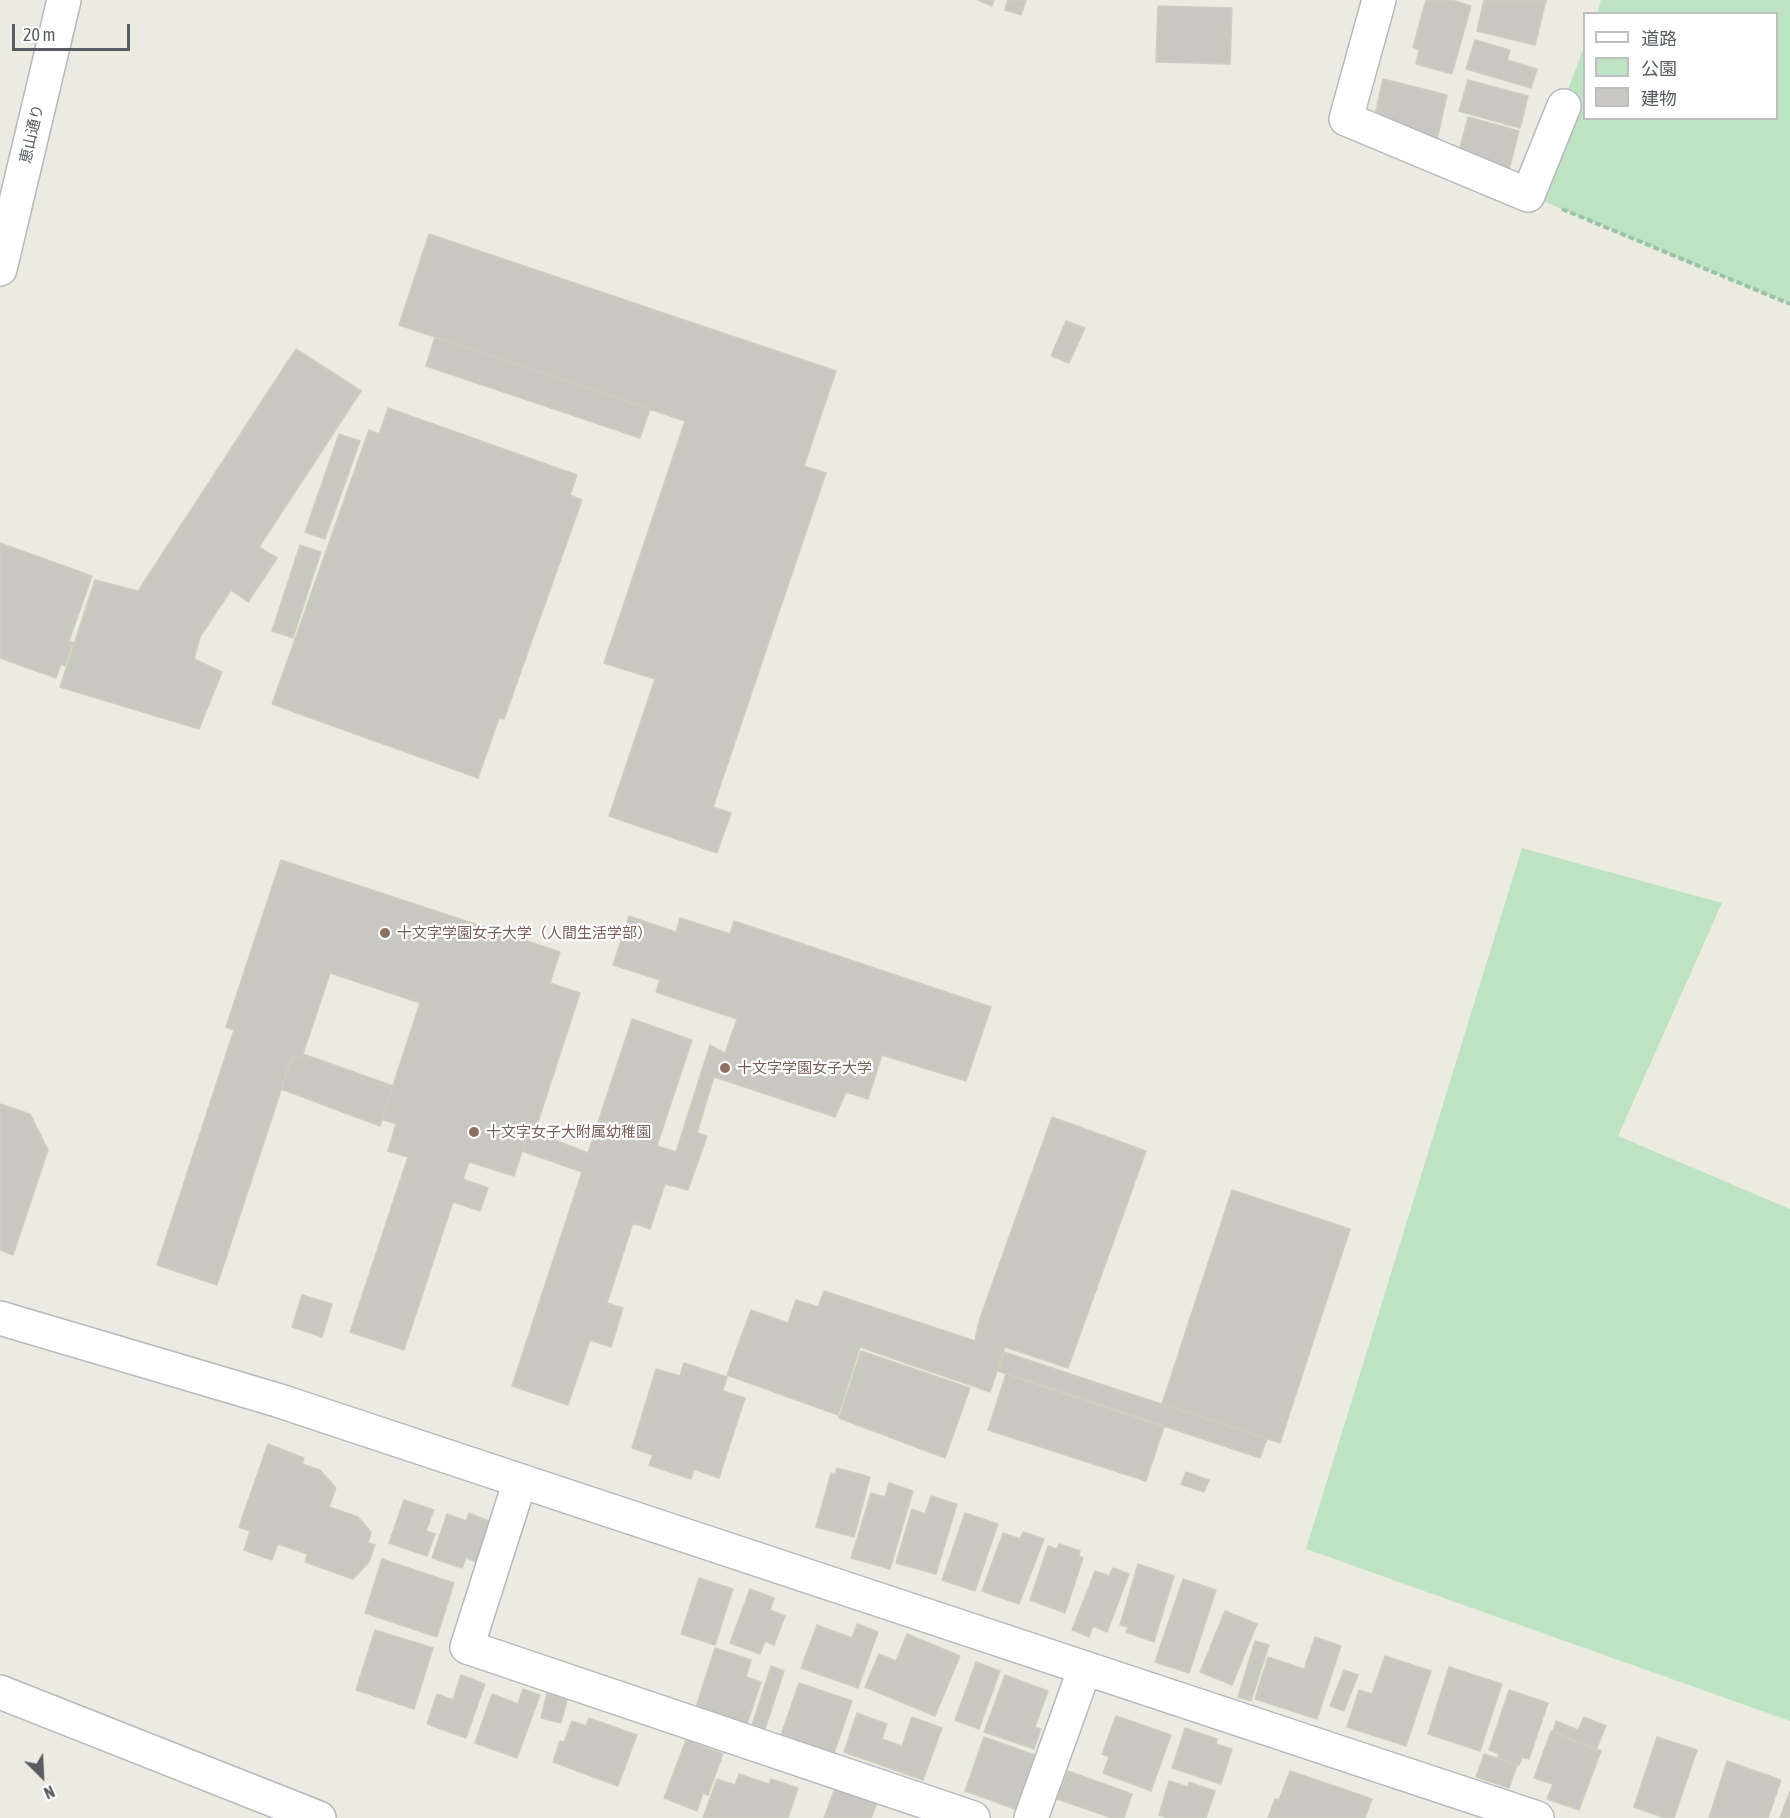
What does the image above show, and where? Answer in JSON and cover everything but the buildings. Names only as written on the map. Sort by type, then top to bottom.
[{"type":"street","name":"恵山通り","points":[[0,268],[64,0]]},
{"type":"street","points":[[1379,0],[1346,119],[1528,195],[1564,106]]},
{"type":"street","points":[[0,1318],[277,1400],[1537,1818]]},
{"type":"street","points":[[520,1480],[467,1647],[973,1818]]},
{"type":"street","points":[[1031,1818],[1085,1668]]},
{"type":"street","points":[[0,1692],[319,1818]]},
{"type":"path","points":[[1528,195],[1790,304]]},
{"type":"green space","points":[[1601,0],[1790,0],[1790,304],[1528,195],[1583,50],[1583,120],[1778,120],[1778,12],[1597,12]]},
{"type":"green space","points":[[1522,848],[1722,903],[1618,1136],[1790,1209],[1790,1721],[1306,1549]]},
{"type":"place","name":"十文字学園女子大学（人間生活学部）","points":[[385,933]]},
{"type":"place","name":"十文字学園女子大学","points":[[725,1068]]},
{"type":"place","name":"十文字女子大附属幼稚園","points":[[474,1132]]}]
